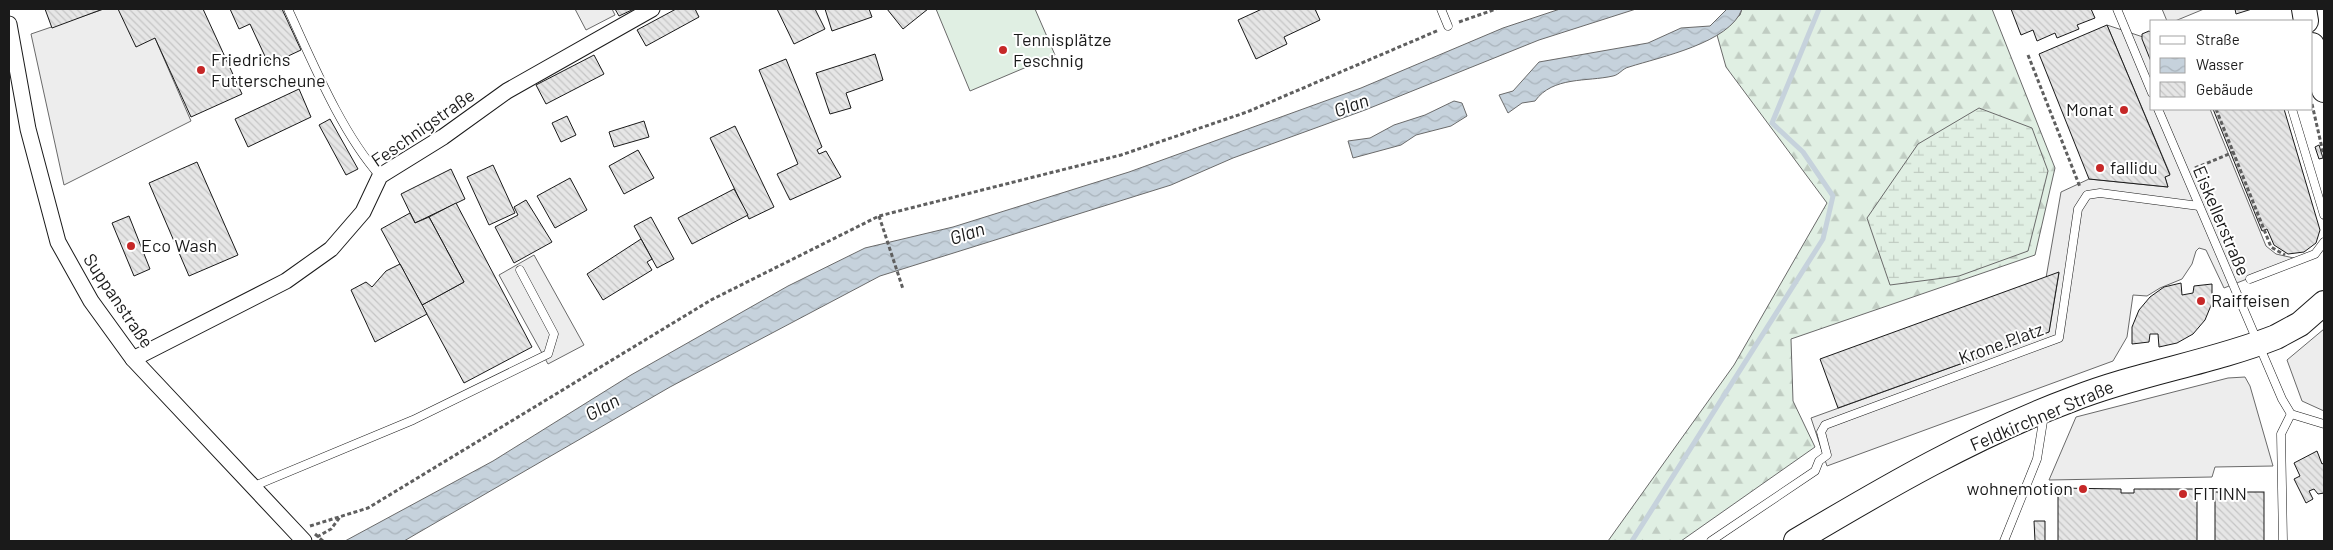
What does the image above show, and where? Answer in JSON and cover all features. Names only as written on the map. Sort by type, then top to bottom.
[{"type":"main road","points":[[2313,49],[2324,90]]},
{"type":"main road","name":"Feldkirchner Straße","points":[[1796,541],[1918,471],[2044,411],[2118,383],[2258,344],[2300,324],[2324,304]]},
{"type":"street","name":"Feschnigstraße","points":[[134,359],[286,281],[331,249],[363,212],[380,176],[443,137],[507,91],[652,9]]},
{"type":"street","name":"Suppanstraße","points":[[9,24],[28,129],[58,242],[91,301],[134,359],[252,487],[306,534]]},
{"type":"lane","points":[[288,9],[317,70],[362,156],[380,176]]},
{"type":"lane","points":[[1440,9],[1448,26]]},
{"type":"lane","points":[[2117,9],[2150,88]]},
{"type":"lane","name":"Eiskellerstraße","points":[[2158,110],[2236,296],[2270,367],[2282,399],[2291,414]]},
{"type":"lane","points":[[2292,110],[2324,215]]},
{"type":"lane","points":[[2084,198],[2100,193],[2199,206]]},
{"type":"lane","name":"Krone Platz","points":[[1711,541],[1815,471],[1819,461],[1827,455],[1821,432],[1825,425],[2059,338],[2078,209],[2084,198]]},
{"type":"lane","points":[[2250,279],[2315,254],[2324,242]]},
{"type":"lane","points":[[252,487],[413,420],[548,354],[554,334],[520,270]]},
{"type":"lane","points":[[2005,541],[2037,459],[2044,411]]},
{"type":"lane","points":[[2284,541],[2281,434],[2291,414],[2324,424]]},
{"type":"path","points":[[306,534],[340,517],[368,508],[711,300],[878,216],[1121,155],[1247,112],[1405,42],[1496,9]]},
{"type":"path","points":[[2028,55],[2084,198]]},
{"type":"path","points":[[2313,102],[2324,157]]},
{"type":"path","points":[[2216,110],[2271,247],[2288,256]]},
{"type":"path","points":[[2184,172],[2234,152]]},
{"type":"path","points":[[878,216],[900,278],[902,289]]},
{"type":"path","points":[[309,541],[332,529],[340,517]]},
{"type":"path","points":[[306,534],[323,541]]},
{"type":"green space","name":"Tennisplätze Feschnig","points":[[936,9],[1035,9],[1055,55],[970,91]]},
{"type":"green space","points":[[1742,9],[1992,9],[2055,168],[2035,255],[1791,339],[1793,401],[1815,447],[1681,541],[1608,541],[1734,365],[1827,203],[1726,67],[1717,35],[1740,15]]},
{"type":"green space","points":[[1979,108],[2032,128],[2048,171],[2028,251],[1959,276],[1890,285],[1867,218],[1918,144]]},
{"type":"shaded area","points":[[104,9],[122,9],[155,38],[191,121],[64,185],[31,34]]},
{"type":"shaded area","points":[[575,9],[612,9],[615,15],[586,30]]},
{"type":"shaded area","points":[[2162,9],[2204,9],[2177,20],[2167,20]]},
{"type":"shaded area","points":[[2107,25],[2150,39],[2150,110],[2210,110],[2266,246],[2276,254],[2298,259],[2224,288],[2206,250],[2199,248],[2196,251],[2192,264],[2182,279],[2160,288],[2147,296],[2133,295],[2127,337],[2113,361],[1827,466],[1811,418],[2049,332],[2059,273],[2046,278],[2061,192],[2089,179],[2168,187],[2165,177],[2170,174]]},
{"type":"shaded area","points":[[534,255],[584,345],[548,364],[499,275]]},
{"type":"shaded area","points":[[2324,329],[2324,411],[2302,401],[2287,360]]},
{"type":"shaded area","points":[[2245,377],[2250,386],[2273,466],[2215,467],[2212,477],[2049,480],[2076,417],[2228,378]]},
{"type":"water","name":"Glan","points":[[1560,9],[1636,9],[1539,40],[1365,110],[1233,158],[1171,185],[880,276],[670,387],[404,541],[345,541],[493,461],[631,375],[788,286],[865,248],[953,227],[1129,172],[1361,88],[1503,28]]},
{"type":"water","points":[[1727,9],[1742,9],[1735,21],[1724,31],[1693,47],[1627,68],[1613,76],[1571,81],[1551,87],[1535,101],[1522,103],[1508,113],[1499,95],[1513,91],[1539,62],[1648,43],[1681,28],[1710,26]]},
{"type":"water","points":[[1454,101],[1462,103],[1467,116],[1451,126],[1416,135],[1401,145],[1353,158],[1348,141],[1370,138],[1394,125],[1425,115]]},
{"type":"building","points":[[45,9],[103,9],[52,28]]},
{"type":"building","name":"Friedrichs Futterscheune","points":[[118,9],[203,9],[242,94],[191,117],[155,38],[136,47]]},
{"type":"building","points":[[230,9],[282,9],[301,50],[269,65],[250,24],[239,29]]},
{"type":"building","points":[[615,9],[634,9],[619,16]]},
{"type":"building","points":[[676,9],[695,9],[699,17],[646,46],[637,30]]},
{"type":"building","points":[[777,9],[815,9],[825,29],[794,44]]},
{"type":"building","points":[[825,9],[869,9],[872,17],[832,31]]},
{"type":"building","points":[[887,9],[928,9],[903,29]]},
{"type":"building","points":[[1262,9],[1315,9],[1320,20],[1284,37],[1287,44],[1256,59],[1238,20]]},
{"type":"building","points":[[2011,9],[2091,9],[2095,18],[2077,25],[2079,29],[2057,38],[2055,33],[2037,41],[2033,30],[2021,35]]},
{"type":"building","points":[[2235,9],[2252,9],[2236,14]]},
{"type":"building","points":[[2107,25],[2170,175],[2165,177],[2168,187],[2089,179],[2039,54]]},
{"type":"building","points":[[2150,32],[2150,59],[2142,39],[2142,34]]},
{"type":"building","points":[[875,54],[883,80],[846,93],[851,108],[830,114],[816,73]]},
{"type":"building","points":[[594,55],[604,74],[546,104],[536,85]]},
{"type":"building","points":[[786,59],[822,147],[817,150],[819,154],[826,151],[841,177],[790,200],[777,174],[798,164],[759,70]]},
{"type":"building","points":[[299,89],[311,117],[248,147],[235,119]]},
{"type":"building","points":[[2213,110],[2284,110],[2320,230],[2316,243],[2304,252],[2288,254],[2274,245],[2267,229],[2262,231]]},
{"type":"building","points":[[567,116],[576,135],[561,142],[552,123]]},
{"type":"building","points":[[330,119],[358,169],[346,175],[319,125]]},
{"type":"building","points":[[644,121],[649,137],[614,147],[609,132]]},
{"type":"building","points":[[735,126],[774,207],[749,219],[710,138]]},
{"type":"building","points":[[2319,145],[2323,158],[2319,159],[2315,147]]},
{"type":"building","points":[[638,150],[654,178],[624,194],[609,166]]},
{"type":"building","points":[[197,162],[238,255],[189,276],[149,183]]},
{"type":"building","points":[[493,165],[515,213],[489,225],[467,177]]},
{"type":"building","points":[[451,169],[465,199],[415,223],[401,194]]},
{"type":"building","points":[[570,178],[587,210],[555,228],[537,196]]},
{"type":"building","points":[[734,189],[748,215],[692,244],[678,218]]},
{"type":"building","points":[[526,200],[552,242],[514,263],[495,227],[518,215],[514,207]]},
{"type":"building","points":[[456,203],[532,347],[464,383],[422,305],[464,282],[429,217]]},
{"type":"building","points":[[410,213],[415,223],[429,217],[464,282],[422,305],[381,229]]},
{"type":"building","name":"Eco Wash","points":[[129,216],[150,269],[134,276],[112,223]]},
{"type":"building","points":[[651,217],[674,259],[657,268],[634,226]]},
{"type":"building","points":[[641,239],[652,259],[647,262],[652,270],[603,300],[587,274]]},
{"type":"building","points":[[400,264],[427,314],[375,342],[351,290],[366,282],[372,287],[386,271]]},
{"type":"building","points":[[2059,272],[2049,332],[1838,408],[1820,359]]},
{"type":"building","points":[[2181,283],[2182,295],[2193,293],[2194,286],[2212,284],[2212,303],[2205,320],[2193,334],[2177,343],[2159,347],[2158,334],[2150,334],[2149,342],[2132,344],[2132,327],[2139,310],[2150,297],[2164,287]]},
{"type":"building","points":[[2317,451],[2322,464],[2324,463],[2324,493],[2318,494],[2314,489],[2309,491],[2313,499],[2306,503],[2294,479],[2300,476],[2294,463]]},
{"type":"building","points":[[2058,488],[2121,489],[2121,493],[2134,493],[2134,489],[2197,489],[2197,541],[2058,541]]},
{"type":"building","points":[[2215,492],[2264,492],[2264,541],[2215,541]]},
{"type":"building","points":[[2034,521],[2045,521],[2045,541],[2035,541]]},
{"type":"waterway","points":[[1632,541],[1823,239],[1833,196],[1803,152],[1772,123],[1819,9]]},
{"type":"place","name":"Tennisplätze Feschnig","points":[[1003,50]]},
{"type":"place","name":"Friedrichs Futterscheune","points":[[201,70]]},
{"type":"place","name":"Monat","points":[[2124,110]]},
{"type":"place","name":"fallidu","points":[[2100,168]]},
{"type":"place","name":"Eco Wash","points":[[131,246]]},
{"type":"place","name":"Raiffeisen","points":[[2201,301]]},
{"type":"place","name":"wohnemotion","points":[[2083,489]]},
{"type":"place","name":"FITINN","points":[[2183,494]]}]
